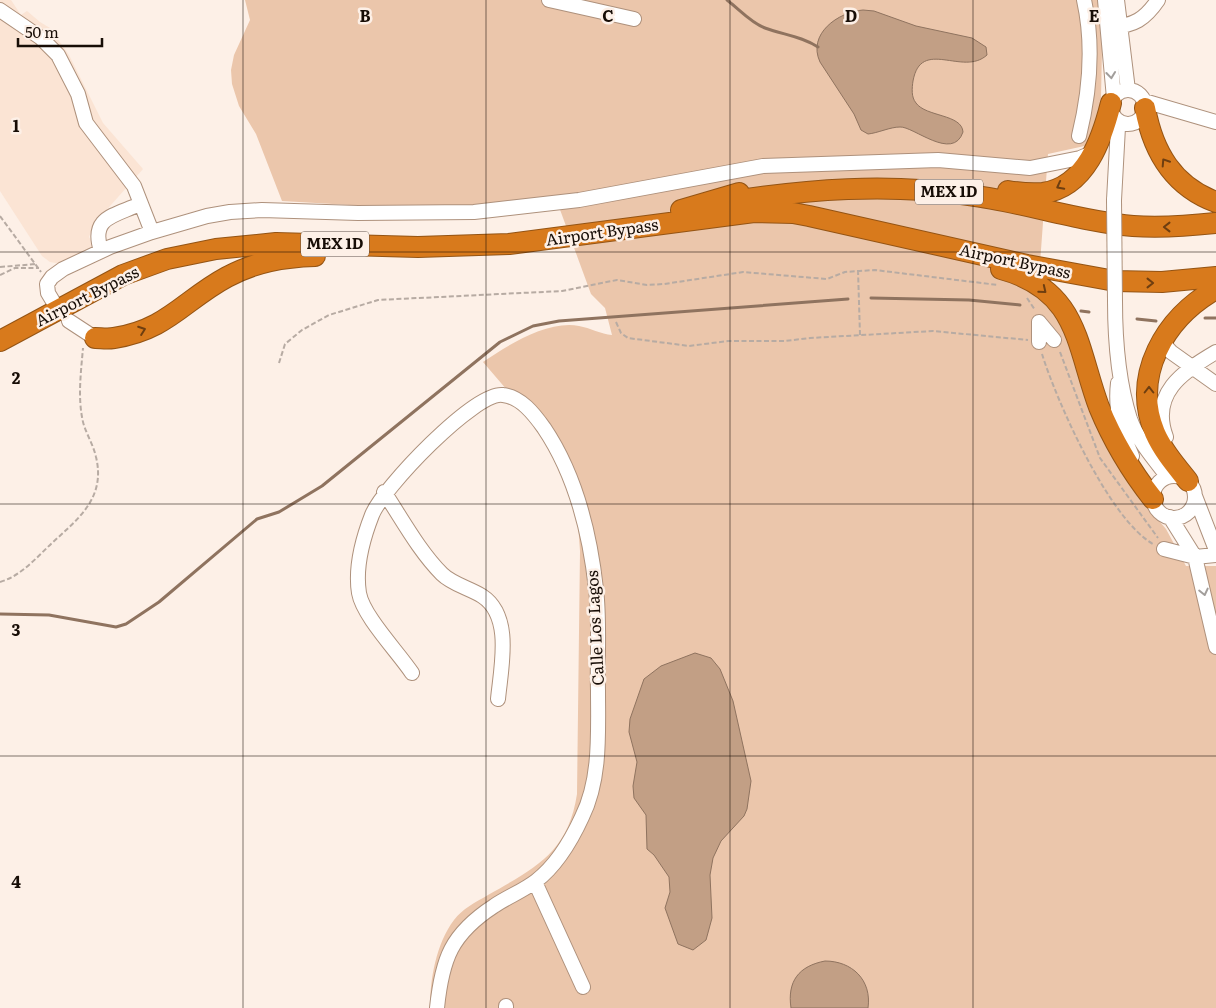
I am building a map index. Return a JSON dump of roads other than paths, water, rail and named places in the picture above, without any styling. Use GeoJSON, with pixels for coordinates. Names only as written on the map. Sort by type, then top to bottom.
{"type":"FeatureCollection","features":[{"type":"Feature","properties":{"kind":"highway"},"geometry":{"type":"LineString","coordinates":[[685,215],[769,187],[831,179],[902,179],[1028,194],[1044,193],[1061,186],[1074,177],[1096,150],[1114,107]]}},
{"type":"Feature","properties":{"kind":"highway"},"geometry":{"type":"LineString","coordinates":[[1143,110],[1152,136],[1168,169],[1191,190],[1216,202]]}},
{"type":"Feature","properties":{"kind":"highway","name":"Airport Bypass"},"geometry":{"type":"LineString","coordinates":[[0,341],[103,284],[167,259],[216,249],[255,244],[317,243],[418,247],[509,244],[685,215],[800,191],[836,188],[902,188],[970,195],[1089,220],[1133,226],[1186,227],[1216,223]]}},
{"type":"Feature","properties":{"kind":"highway","name":"Airport Bypass"},"geometry":{"type":"LineString","coordinates":[[0,334],[121,270],[165,254],[214,243],[276,237],[417,237],[509,234],[685,215],[754,212],[793,213],[1027,264],[1115,281],[1162,282],[1216,277]]}},
{"type":"Feature","properties":{"kind":"highway"},"geometry":{"type":"LineString","coordinates":[[685,215],[767,220],[805,225],[1001,269],[1032,282],[1056,302],[1072,324],[1079,339],[1095,393],[1109,430],[1124,459],[1154,494]]}},
{"type":"Feature","properties":{"kind":"highway"},"geometry":{"type":"LineString","coordinates":[[93,337],[115,338],[155,326],[171,317],[225,278],[252,266],[283,258],[318,256],[363,246]]}},
{"type":"Feature","properties":{"kind":"highway"},"geometry":{"type":"LineString","coordinates":[[1182,480],[1154,431],[1148,385],[1152,363],[1161,340],[1178,318],[1216,289]]}},
{"type":"Feature","properties":{"kind":"street"},"geometry":{"type":"LineString","coordinates":[[549,0],[634,19]]}},
{"type":"Feature","properties":{"kind":"street"},"geometry":{"type":"LineString","coordinates":[[1078,136],[1085,111],[1089,67],[1088,29],[1084,0]]}},
{"type":"Feature","properties":{"kind":"street"},"geometry":{"type":"LineString","coordinates":[[1105,0],[1114,27],[1128,90]]}},
{"type":"Feature","properties":{"kind":"street"},"geometry":{"type":"LineString","coordinates":[[1117,0],[1114,27],[1114,107],[1117,155],[1114,200],[1114,301],[1119,369],[1131,420],[1148,450],[1182,480],[1216,550]]}},
{"type":"Feature","properties":{"kind":"street"},"geometry":{"type":"LineString","coordinates":[[1114,27],[1143,19],[1158,0]]}},
{"type":"Feature","properties":{"kind":"street"},"geometry":{"type":"LineString","coordinates":[[0,10],[41,38],[58,55],[78,94],[86,123],[132,182],[152,232]]}},
{"type":"Feature","properties":{"kind":"street"},"geometry":{"type":"LineString","coordinates":[[1114,107],[1118,93],[1128,90],[1136,92],[1143,110]]}},
{"type":"Feature","properties":{"kind":"street"},"geometry":{"type":"LineString","coordinates":[[1114,107],[1129,125],[1143,110]]}},
{"type":"Feature","properties":{"kind":"street"},"geometry":{"type":"LineString","coordinates":[[1143,110],[1216,122]]}},
{"type":"Feature","properties":{"kind":"street"},"geometry":{"type":"LineString","coordinates":[[1117,155],[1126,135],[1143,110]]}},
{"type":"Feature","properties":{"kind":"street"},"geometry":{"type":"LineString","coordinates":[[54,303],[48,293],[47,286],[50,278],[58,271],[100,251],[152,232],[207,216],[244,211],[474,212],[579,200],[763,166],[938,160],[1030,168],[1080,158],[1096,150]]}},
{"type":"Feature","properties":{"kind":"street"},"geometry":{"type":"LineString","coordinates":[[100,251],[96,237],[101,224],[106,219],[140,204]]}},
{"type":"Feature","properties":{"kind":"street"},"geometry":{"type":"LineString","coordinates":[[69,321],[93,337]]}},
{"type":"Feature","properties":{"kind":"street"},"geometry":{"type":"LineString","coordinates":[[1039,342],[1039,322],[1054,340]]}},
{"type":"Feature","properties":{"kind":"street"},"geometry":{"type":"LineString","coordinates":[[1161,340],[1179,358],[1193,365],[1216,384]]}},
{"type":"Feature","properties":{"kind":"street"},"geometry":{"type":"LineString","coordinates":[[1119,369],[1116,400],[1123,433],[1137,466],[1154,494],[1158,511],[1170,517],[1182,516],[1192,508],[1164,430],[1161,418],[1163,406],[1170,388],[1193,365],[1216,352]]}},
{"type":"Feature","properties":{"kind":"street","name":"Calle Los Lagos"},"geometry":{"type":"LineString","coordinates":[[412,673],[369,616],[359,595],[358,565],[372,514],[384,492],[446,429],[486,398],[502,395],[519,402],[534,414],[553,442],[579,501],[596,590],[598,720],[596,764],[590,801],[560,856],[535,882],[493,907],[470,924],[456,942],[440,973],[437,1008]]}},
{"type":"Feature","properties":{"kind":"street"},"geometry":{"type":"LineString","coordinates":[[1154,494],[1161,481],[1182,480]]}},
{"type":"Feature","properties":{"kind":"street"},"geometry":{"type":"LineString","coordinates":[[384,492],[443,575],[470,588],[491,602],[498,613],[502,628],[502,661],[498,699]]}},
{"type":"Feature","properties":{"kind":"street"},"geometry":{"type":"LineString","coordinates":[[1170,517],[1195,557],[1215,639]]}},
{"type":"Feature","properties":{"kind":"street"},"geometry":{"type":"LineString","coordinates":[[1164,548],[1195,557],[1216,555]]}},
{"type":"Feature","properties":{"kind":"street"},"geometry":{"type":"LineString","coordinates":[[535,882],[583,987]]}},
{"type":"Feature","properties":{"kind":"waterway"},"geometry":{"type":"LineString","coordinates":[[727,0],[760,26],[799,38],[818,47]]}},
{"type":"Feature","properties":{"kind":"waterway"},"geometry":{"type":"LineString","coordinates":[[871,298],[969,300],[1020,305]]}},
{"type":"Feature","properties":{"kind":"waterway"},"geometry":{"type":"LineString","coordinates":[[0,614],[49,615],[116,627],[126,624],[159,602],[257,519],[279,512],[322,486],[500,342],[533,326],[559,321],[848,299]]}},
{"type":"Feature","properties":{"kind":"waterway"},"geometry":{"type":"LineString","coordinates":[[1081,311],[1089,312]]}},
{"type":"Feature","properties":{"kind":"waterway"},"geometry":{"type":"LineString","coordinates":[[1205,318],[1216,318]]}},
{"type":"Feature","properties":{"kind":"waterway"},"geometry":{"type":"LineString","coordinates":[[1137,319],[1156,321]]}}]}
